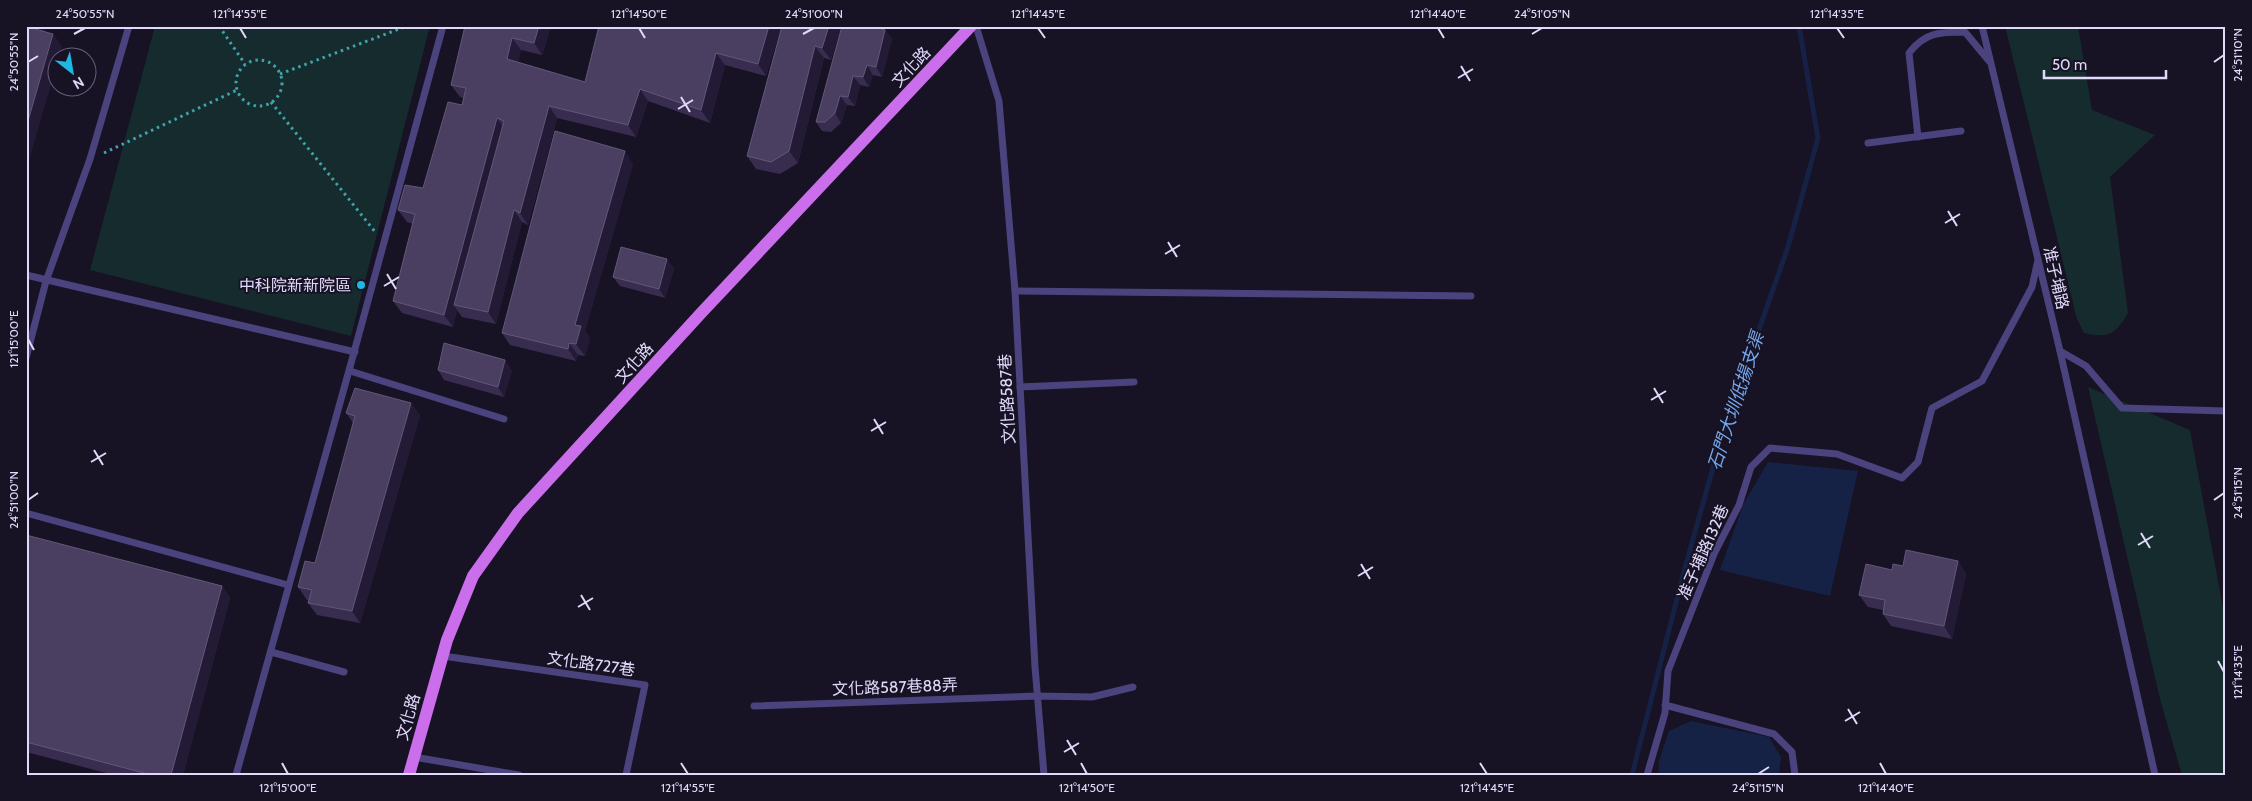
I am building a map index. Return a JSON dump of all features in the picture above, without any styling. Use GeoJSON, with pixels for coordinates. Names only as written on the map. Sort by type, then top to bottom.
{"type":"FeatureCollection","features":[{"type":"Feature","properties":{"kind":"main road","name":"文化路"},"geometry":{"type":"LineString","coordinates":[[409,775],[443,656],[472,576],[518,514],[696,318],[971,26]]}},
{"type":"Feature","properties":{"kind":"lane"},"geometry":{"type":"LineString","coordinates":[[26,358],[46,281],[90,159],[129,26]]}},
{"type":"Feature","properties":{"kind":"lane"},"geometry":{"type":"LineString","coordinates":[[236,775],[288,585],[350,371],[443,26]]}},
{"type":"Feature","properties":{"kind":"lane","name":"文化路587巷"},"geometry":{"type":"LineString","coordinates":[[976,26],[999,101],[1015,291],[1037,696],[1044,775]]}},
{"type":"Feature","properties":{"kind":"lane","name":"准子埔路"},"geometry":{"type":"LineString","coordinates":[[1982,26],[2060,351],[2155,775]]}},
{"type":"Feature","properties":{"kind":"lane"},"geometry":{"type":"LineString","coordinates":[[1918,137],[1909,54],[1917,43],[1938,32],[1965,32],[1991,64]]}},
{"type":"Feature","properties":{"kind":"lane"},"geometry":{"type":"LineString","coordinates":[[1868,143],[1961,131]]}},
{"type":"Feature","properties":{"kind":"lane","name":"准子埔路132巷"},"geometry":{"type":"LineString","coordinates":[[1647,775],[1666,705],[1668,671],[1714,554],[1739,505],[1751,467],[1770,448],[1837,454],[1902,478],[1918,462],[1932,408],[1982,380],[2032,287],[2038,260]]}},
{"type":"Feature","properties":{"kind":"lane"},"geometry":{"type":"LineString","coordinates":[[26,275],[355,352]]}},
{"type":"Feature","properties":{"kind":"lane"},"geometry":{"type":"LineString","coordinates":[[1015,291],[1471,296]]}},
{"type":"Feature","properties":{"kind":"lane"},"geometry":{"type":"LineString","coordinates":[[2060,351],[2086,366],[2122,408],[2226,411]]}},
{"type":"Feature","properties":{"kind":"lane"},"geometry":{"type":"LineString","coordinates":[[350,371],[504,419]]}},
{"type":"Feature","properties":{"kind":"lane"},"geometry":{"type":"LineString","coordinates":[[1020,387],[1134,382]]}},
{"type":"Feature","properties":{"kind":"lane"},"geometry":{"type":"LineString","coordinates":[[26,512],[288,585]]}},
{"type":"Feature","properties":{"kind":"lane"},"geometry":{"type":"LineString","coordinates":[[271,652],[344,672]]}},
{"type":"Feature","properties":{"kind":"lane","name":"文化路727巷"},"geometry":{"type":"LineString","coordinates":[[443,656],[645,685],[626,775]]}},
{"type":"Feature","properties":{"kind":"lane","name":"文化路587巷88弄"},"geometry":{"type":"LineString","coordinates":[[754,706],[1037,696],[1092,696],[1133,688]]}},
{"type":"Feature","properties":{"kind":"lane"},"geometry":{"type":"LineString","coordinates":[[1666,705],[1774,734],[1792,752],[1795,775]]}},
{"type":"Feature","properties":{"kind":"lane"},"geometry":{"type":"LineString","coordinates":[[414,757],[520,775]]}},
{"type":"Feature","properties":{"kind":"path"},"geometry":{"type":"LineString","coordinates":[[218,26],[246,64]]}},
{"type":"Feature","properties":{"kind":"path"},"geometry":{"type":"LineString","coordinates":[[280,74],[407,26]]}},
{"type":"Feature","properties":{"kind":"path"},"geometry":{"type":"LineString","coordinates":[[262,60],[276,67],[280,74],[280,90],[271,102],[265,105],[251,104],[245,101],[237,90],[237,75],[246,64],[262,60]]}},
{"type":"Feature","properties":{"kind":"path"},"geometry":{"type":"LineString","coordinates":[[90,159],[237,90]]}},
{"type":"Feature","properties":{"kind":"path"},"geometry":{"type":"LineString","coordinates":[[271,102],[384,244]]}},
{"type":"Feature","properties":{"kind":"green space"},"geometry":{"type":"Polygon","coordinates":[[[155,26],[430,26],[351,336],[90,270],[155,26]]]}},
{"type":"Feature","properties":{"kind":"green space"},"geometry":{"type":"Polygon","coordinates":[[[2005,26],[2078,26],[2092,110],[2155,135],[2110,177],[2128,313],[2115,330],[2105,335],[2084,333],[2077,319],[2005,26]]]}},
{"type":"Feature","properties":{"kind":"green space"},"geometry":{"type":"Polygon","coordinates":[[[2088,387],[2190,430],[2226,624],[2226,775],[2182,775],[2160,699],[2088,387]]]}},
{"type":"Feature","properties":{"kind":"water"},"geometry":{"type":"Polygon","coordinates":[[[1768,462],[1858,471],[1830,596],[1720,570],[1743,505],[1768,462]]]}},
{"type":"Feature","properties":{"kind":"water"},"geometry":{"type":"Polygon","coordinates":[[[1691,721],[1769,737],[1781,757],[1779,775],[1658,775],[1659,761],[1669,731],[1691,721]]]}},
{"type":"Feature","properties":{"kind":"building"},"geometry":{"type":"Polygon","coordinates":[[[26,26],[36,26],[35,29],[53,34],[26,128],[26,26]]]}},
{"type":"Feature","properties":{"kind":"building"},"geometry":{"type":"Polygon","coordinates":[[[465,26],[539,26],[534,43],[512,38],[507,59],[585,82],[599,26],[769,26],[758,64],[716,53],[701,110],[640,89],[628,125],[549,106],[520,213],[514,210],[488,312],[454,305],[504,121],[497,118],[444,315],[393,301],[415,214],[398,210],[405,185],[423,188],[448,102],[462,105],[466,88],[451,85],[465,26]]]}},
{"type":"Feature","properties":{"kind":"building"},"geometry":{"type":"Polygon","coordinates":[[[782,26],[829,26],[822,48],[815,46],[789,151],[771,162],[747,156],[782,26]]]}},
{"type":"Feature","properties":{"kind":"building"},"geometry":{"type":"Polygon","coordinates":[[[842,26],[873,26],[885,30],[876,67],[867,65],[863,77],[853,76],[848,97],[840,96],[835,113],[825,122],[816,122],[842,26]]]}},
{"type":"Feature","properties":{"kind":"building"},"geometry":{"type":"Polygon","coordinates":[[[555,131],[625,151],[575,325],[581,326],[576,344],[569,343],[568,349],[502,333],[555,131]]]}},
{"type":"Feature","properties":{"kind":"building"},"geometry":{"type":"Polygon","coordinates":[[[621,247],[667,259],[659,289],[613,277],[621,247]]]}},
{"type":"Feature","properties":{"kind":"building"},"geometry":{"type":"Polygon","coordinates":[[[444,343],[505,360],[498,387],[438,370],[444,343]]]}},
{"type":"Feature","properties":{"kind":"building"},"geometry":{"type":"Polygon","coordinates":[[[355,388],[411,403],[352,611],[308,603],[312,590],[298,587],[305,561],[315,563],[355,416],[346,413],[355,388]]]}},
{"type":"Feature","properties":{"kind":"building"},"geometry":{"type":"Polygon","coordinates":[[[26,535],[222,586],[171,775],[152,775],[26,742],[26,535]]]}},
{"type":"Feature","properties":{"kind":"building"},"geometry":{"type":"Polygon","coordinates":[[[1906,550],[1958,561],[1944,626],[1883,614],[1885,600],[1859,595],[1866,564],[1892,570],[1893,564],[1903,566],[1906,550]]]}},
{"type":"Feature","properties":{"kind":"waterway","name":"石門大圳低揚支渠"},"geometry":{"type":"LineString","coordinates":[[1632,775],[1683,575],[1723,432],[1788,247],[1818,138],[1799,26]]}},
{"type":"Feature","properties":{"kind":"place","name":"中科院新新院區"},"geometry":{"type":"Point","coordinates":[361,285]}}]}
